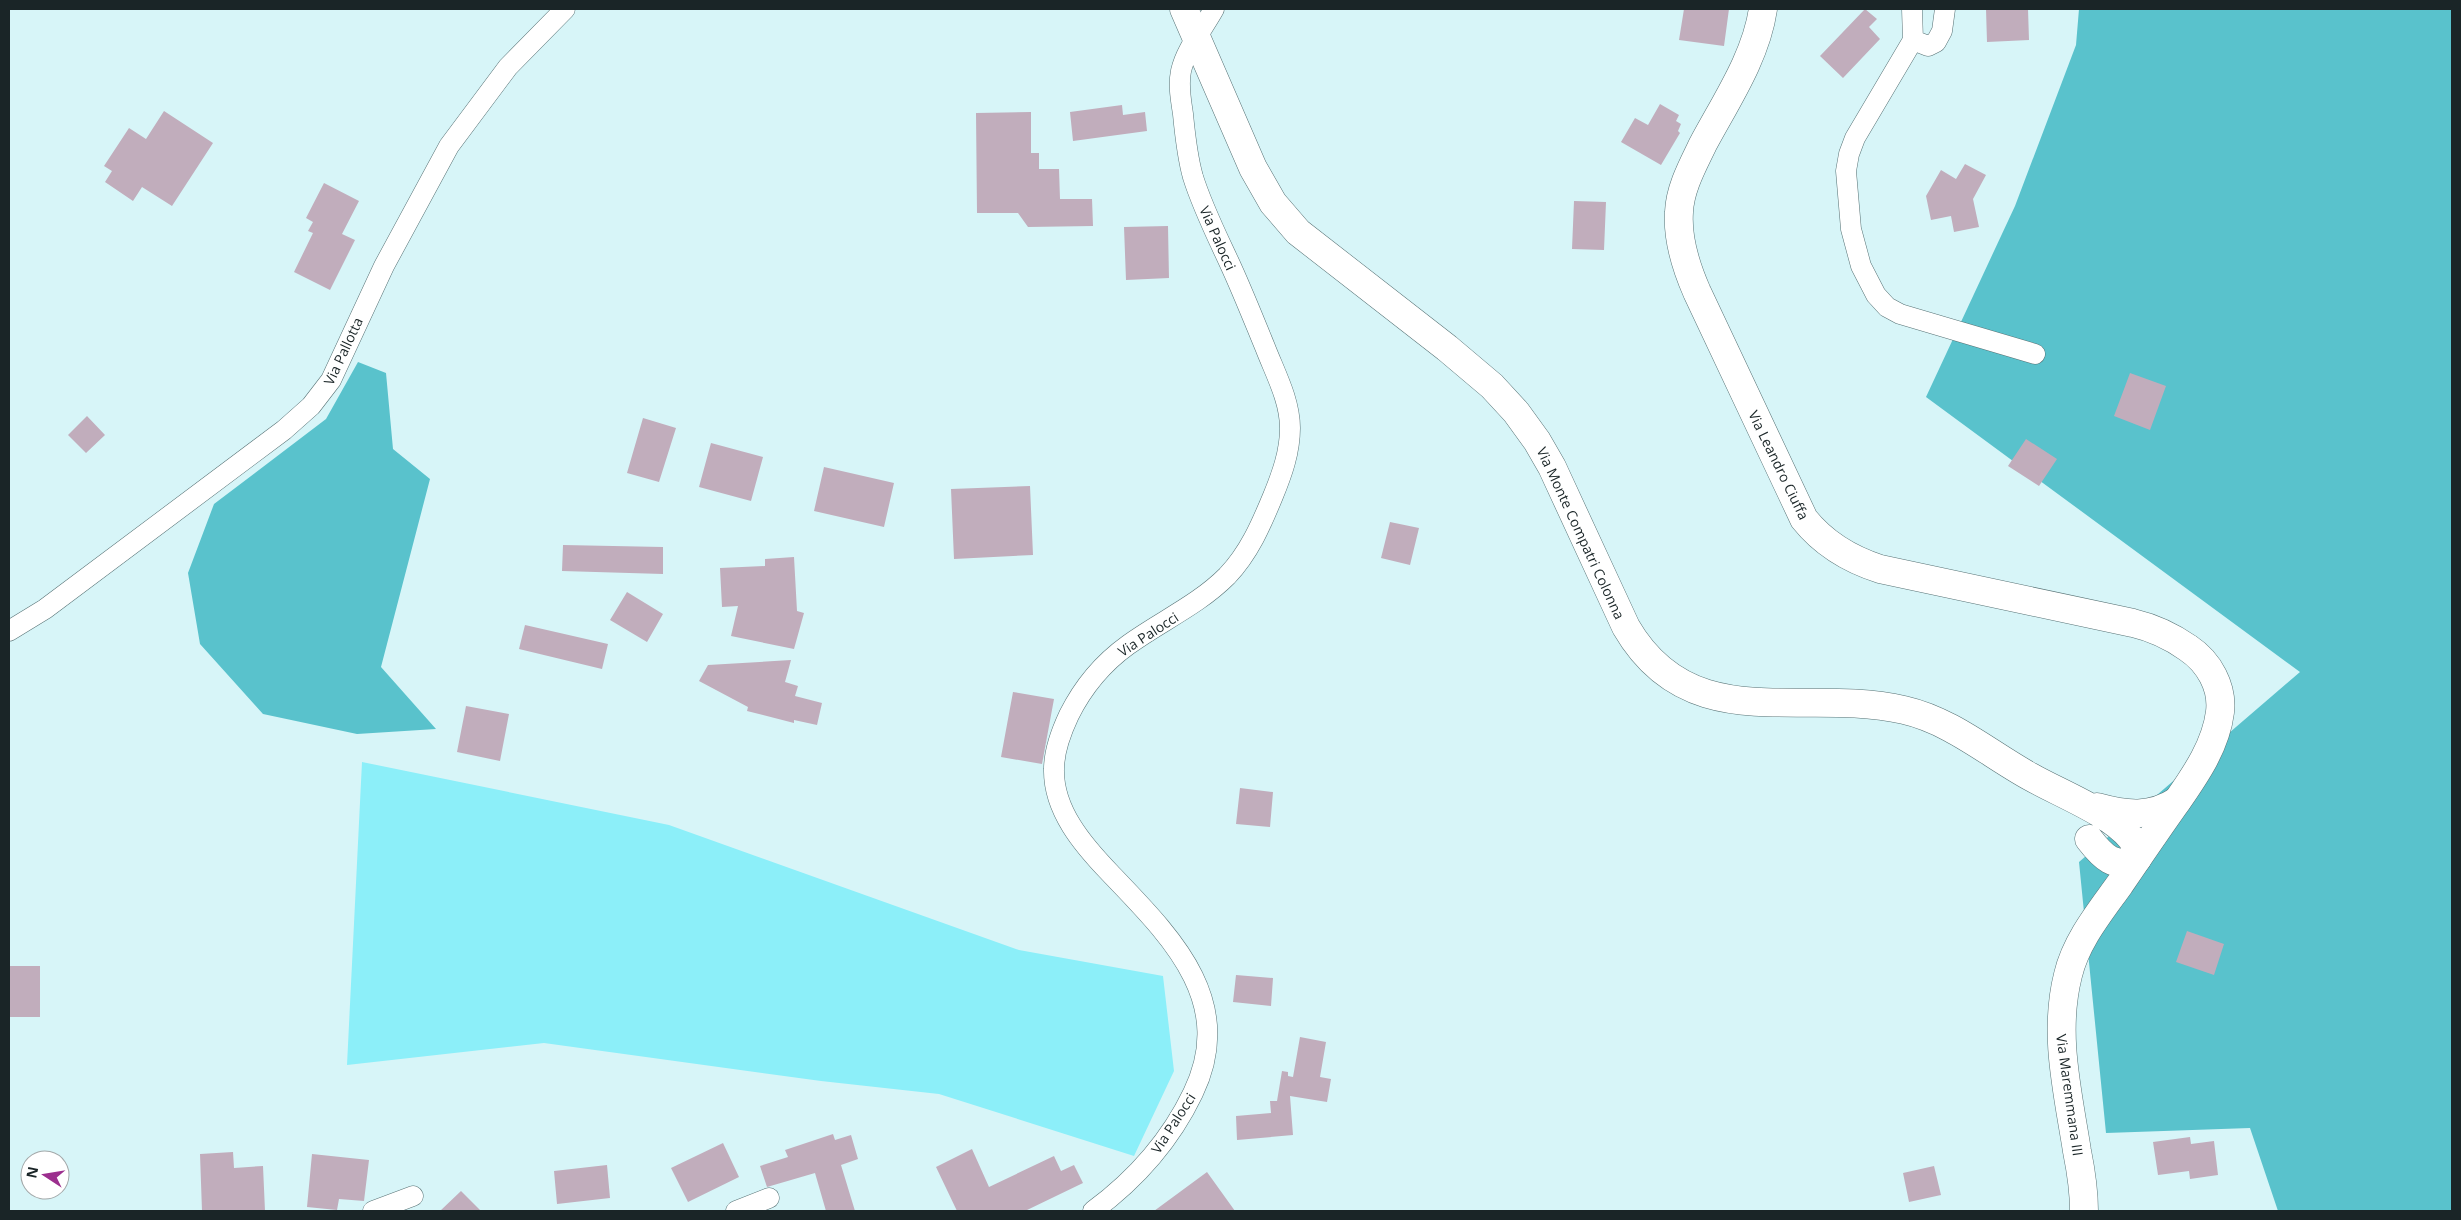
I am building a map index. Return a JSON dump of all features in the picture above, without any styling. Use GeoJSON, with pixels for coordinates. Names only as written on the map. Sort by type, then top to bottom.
{"type":"FeatureCollection","features":[{"type":"Feature","properties":{"kind":"street","name":"Via Pallotta"},"geometry":{"type":"LineString","coordinates":[[9,631],[45,609],[284,430],[320,396],[332,380],[367,301],[412,210],[449,146],[508,67],[566,9]]}},
{"type":"Feature","properties":{"kind":"street","name":"Via Monte Compatri Colonna"},"geometry":{"type":"LineString","coordinates":[[1184,9],[1253,168],[1285,220],[1305,238],[1479,374],[1505,399],[1527,426],[1552,467],[1626,627],[1637,646],[1656,668],[1686,686],[1726,699],[1792,704],[1859,704],[1912,712],[1955,730],[2030,777],[2074,799],[2127,834],[2135,844],[2137,859],[2123,864],[2110,860],[2090,839],[2066,808],[2030,777]]}},
{"type":"Feature","properties":{"kind":"street","name":"Via Palocci"},"geometry":{"type":"LineString","coordinates":[[1093,1211],[1117,1193],[1145,1166],[1182,1114],[1196,1089],[1205,1062],[1208,1028],[1204,1002],[1197,982],[1180,953],[1156,922],[1086,848],[1068,819],[1057,792],[1054,775],[1058,744],[1078,700],[1108,661],[1132,642],[1188,608],[1236,566],[1251,544],[1265,514],[1282,472],[1289,439],[1290,424],[1286,400],[1202,202],[1190,164],[1180,77],[1183,64],[1214,9]]}},
{"type":"Feature","properties":{"kind":"street","name":"Via Leandro Ciuffa"},"geometry":{"type":"LineString","coordinates":[[1763,9],[1757,38],[1748,60],[1698,154],[1685,184],[1679,211],[1679,234],[1694,284],[1795,503],[1804,519],[1820,537],[1844,554],[1868,565],[1901,575],[2143,625],[2168,635],[2192,651],[2206,665],[2213,676],[2219,691],[2220,710],[2212,743],[2201,765],[2177,801]]}},
{"type":"Feature","properties":{"kind":"street"},"geometry":{"type":"LineString","coordinates":[[1912,9],[1913,40],[1886,82],[1855,138],[1849,154],[1846,179],[1848,210],[1861,266],[1876,295],[1887,307],[1900,314],[2035,354]]}},
{"type":"Feature","properties":{"kind":"street"},"geometry":{"type":"LineString","coordinates":[[1913,40],[1928,46],[1936,42],[1942,31],[1946,9]]}},
{"type":"Feature","properties":{"kind":"street","name":"Via Monte Compatri Colonna"},"geometry":{"type":"LineString","coordinates":[[2074,799],[2106,810],[2139,815],[2162,810],[2177,801]]}},
{"type":"Feature","properties":{"kind":"street","name":"Via Maremmana III"},"geometry":{"type":"LineString","coordinates":[[2084,1211],[2082,1179],[2063,1063],[2061,1019],[2070,966],[2098,914],[2177,801]]}},
{"type":"Feature","properties":{"kind":"street","name":"Via Monte Compatri Colonna"},"geometry":{"type":"LineString","coordinates":[[2090,839],[2102,860],[2105,875],[2106,889],[2098,914]]}},
{"type":"Feature","properties":{"kind":"street"},"geometry":{"type":"LineString","coordinates":[[373,1211],[413,1196]]}},
{"type":"Feature","properties":{"kind":"street"},"geometry":{"type":"LineString","coordinates":[[736,1211],[769,1198]]}},
{"type":"Feature","properties":{"kind":"shaded area"},"geometry":{"type":"Polygon","coordinates":[[[2079,9],[2452,9],[2452,1211],[2278,1211],[2250,1128],[2106,1133],[2079,862],[2300,672],[1926,397],[2015,206],[2076,45],[2079,9]]]}},
{"type":"Feature","properties":{"kind":"shaded area"},"geometry":{"type":"Polygon","coordinates":[[[358,362],[386,373],[393,449],[430,479],[381,667],[436,729],[357,734],[263,714],[200,644],[188,573],[214,504],[326,419],[358,362]]]}},
{"type":"Feature","properties":{"kind":"shaded area"},"geometry":{"type":"Polygon","coordinates":[[[362,762],[669,825],[1019,950],[1163,976],[1174,1071],[1134,1156],[939,1094],[821,1081],[544,1043],[347,1065],[362,762]]]}},
{"type":"Feature","properties":{"kind":"building"},"geometry":{"type":"Polygon","coordinates":[[[1684,9],[1729,9],[1724,46],[1679,40],[1684,9]]]}},
{"type":"Feature","properties":{"kind":"building"},"geometry":{"type":"Polygon","coordinates":[[[1865,9],[1877,19],[1869,27],[1880,39],[1843,78],[1820,56],[1865,9]]]}},
{"type":"Feature","properties":{"kind":"building"},"geometry":{"type":"Polygon","coordinates":[[[1986,9],[2028,9],[2029,40],[1987,42],[1986,9]]]}},
{"type":"Feature","properties":{"kind":"building"},"geometry":{"type":"Polygon","coordinates":[[[1660,104],[1679,115],[1676,121],[1681,124],[1678,131],[1680,133],[1661,165],[1621,142],[1635,118],[1648,125],[1660,104]]]}},
{"type":"Feature","properties":{"kind":"building"},"geometry":{"type":"Polygon","coordinates":[[[1122,105],[1123,115],[1145,112],[1147,131],[1073,141],[1070,112],[1122,105]]]}},
{"type":"Feature","properties":{"kind":"building"},"geometry":{"type":"Polygon","coordinates":[[[164,111],[213,143],[172,206],[142,187],[133,201],[105,182],[112,171],[104,166],[129,128],[146,139],[164,111]]]}},
{"type":"Feature","properties":{"kind":"building"},"geometry":{"type":"Polygon","coordinates":[[[1031,112],[1031,153],[1039,153],[1039,169],[1059,169],[1060,199],[1092,199],[1093,226],[1028,227],[1018,213],[977,213],[976,113],[1031,112]]]}},
{"type":"Feature","properties":{"kind":"building"},"geometry":{"type":"Polygon","coordinates":[[[1965,164],[1986,175],[1973,199],[1979,227],[1954,232],[1951,216],[1931,220],[1926,196],[1941,170],[1956,179],[1965,164]]]}},
{"type":"Feature","properties":{"kind":"building"},"geometry":{"type":"Polygon","coordinates":[[[324,183],[359,201],[342,234],[355,240],[330,290],[294,272],[313,233],[308,231],[313,222],[306,218],[324,183]]]}},
{"type":"Feature","properties":{"kind":"building"},"geometry":{"type":"Polygon","coordinates":[[[1574,201],[1606,202],[1604,250],[1572,249],[1574,201]]]}},
{"type":"Feature","properties":{"kind":"building"},"geometry":{"type":"Polygon","coordinates":[[[1168,226],[1169,278],[1126,280],[1124,227],[1168,226]]]}},
{"type":"Feature","properties":{"kind":"building"},"geometry":{"type":"Polygon","coordinates":[[[2130,373],[2166,386],[2150,430],[2114,416],[2130,373]]]}},
{"type":"Feature","properties":{"kind":"building"},"geometry":{"type":"Polygon","coordinates":[[[87,416],[105,435],[86,453],[68,435],[87,416]]]}},
{"type":"Feature","properties":{"kind":"building"},"geometry":{"type":"Polygon","coordinates":[[[643,418],[676,428],[659,482],[627,473],[643,418]]]}},
{"type":"Feature","properties":{"kind":"building"},"geometry":{"type":"Polygon","coordinates":[[[2026,439],[2057,459],[2039,486],[2008,466],[2026,439]]]}},
{"type":"Feature","properties":{"kind":"building"},"geometry":{"type":"Polygon","coordinates":[[[711,443],[763,457],[751,501],[699,487],[711,443]]]}},
{"type":"Feature","properties":{"kind":"building"},"geometry":{"type":"Polygon","coordinates":[[[824,467],[894,483],[884,527],[814,511],[824,467]]]}},
{"type":"Feature","properties":{"kind":"building"},"geometry":{"type":"Polygon","coordinates":[[[1030,486],[1033,555],[954,559],[951,489],[1030,486]]]}},
{"type":"Feature","properties":{"kind":"building"},"geometry":{"type":"Polygon","coordinates":[[[1390,522],[1419,528],[1410,565],[1381,558],[1390,522]]]}},
{"type":"Feature","properties":{"kind":"building"},"geometry":{"type":"Polygon","coordinates":[[[563,545],[663,547],[663,574],[562,571],[563,545]]]}},
{"type":"Feature","properties":{"kind":"building"},"geometry":{"type":"Polygon","coordinates":[[[794,557],[797,611],[804,613],[794,649],[731,636],[738,606],[722,607],[720,568],[765,566],[765,559],[794,557]]]}},
{"type":"Feature","properties":{"kind":"building"},"geometry":{"type":"Polygon","coordinates":[[[627,592],[663,614],[647,642],[610,620],[627,592]]]}},
{"type":"Feature","properties":{"kind":"building"},"geometry":{"type":"Polygon","coordinates":[[[525,625],[608,644],[602,669],[519,649],[525,625]]]}},
{"type":"Feature","properties":{"kind":"building"},"geometry":{"type":"Polygon","coordinates":[[[791,660],[785,682],[798,686],[795,696],[822,703],[817,725],[794,720],[794,723],[747,711],[748,707],[699,681],[708,665],[791,660]]]}},
{"type":"Feature","properties":{"kind":"building"},"geometry":{"type":"Polygon","coordinates":[[[1013,692],[1054,699],[1042,764],[1001,757],[1013,692]]]}},
{"type":"Feature","properties":{"kind":"building"},"geometry":{"type":"Polygon","coordinates":[[[466,706],[509,714],[500,761],[457,752],[466,706]]]}},
{"type":"Feature","properties":{"kind":"building"},"geometry":{"type":"Polygon","coordinates":[[[1240,788],[1273,792],[1270,827],[1236,824],[1240,788]]]}},
{"type":"Feature","properties":{"kind":"building"},"geometry":{"type":"Polygon","coordinates":[[[2187,931],[2224,944],[2214,975],[2176,962],[2187,931]]]}},
{"type":"Feature","properties":{"kind":"building"},"geometry":{"type":"Polygon","coordinates":[[[9,966],[40,966],[40,1017],[9,1017],[9,966]]]}},
{"type":"Feature","properties":{"kind":"building"},"geometry":{"type":"Polygon","coordinates":[[[1236,975],[1273,978],[1271,1006],[1233,1002],[1236,975]]]}},
{"type":"Feature","properties":{"kind":"building"},"geometry":{"type":"Polygon","coordinates":[[[1300,1037],[1326,1042],[1320,1077],[1331,1079],[1327,1102],[1290,1096],[1293,1135],[1237,1140],[1236,1116],[1271,1113],[1270,1101],[1277,1101],[1282,1071],[1288,1072],[1288,1076],[1293,1077],[1300,1037]]]}},
{"type":"Feature","properties":{"kind":"building"},"geometry":{"type":"Polygon","coordinates":[[[833,1134],[835,1140],[851,1135],[858,1159],[841,1165],[855,1211],[826,1211],[815,1173],[767,1187],[760,1166],[788,1157],[785,1150],[833,1134]]]}},
{"type":"Feature","properties":{"kind":"building"},"geometry":{"type":"Polygon","coordinates":[[[2190,1137],[2191,1144],[2214,1141],[2218,1175],[2190,1179],[2189,1171],[2158,1175],[2153,1142],[2190,1137]]]}},
{"type":"Feature","properties":{"kind":"building"},"geometry":{"type":"Polygon","coordinates":[[[723,1143],[739,1177],[688,1202],[671,1168],[723,1143]]]}},
{"type":"Feature","properties":{"kind":"building"},"geometry":{"type":"Polygon","coordinates":[[[972,1149],[989,1187],[1054,1156],[1061,1171],[1074,1165],[1083,1183],[1025,1211],[957,1211],[936,1167],[972,1149]]]}},
{"type":"Feature","properties":{"kind":"building"},"geometry":{"type":"Polygon","coordinates":[[[233,1152],[234,1168],[263,1166],[265,1211],[202,1211],[200,1154],[233,1152]]]}},
{"type":"Feature","properties":{"kind":"building"},"geometry":{"type":"Polygon","coordinates":[[[312,1154],[369,1160],[364,1201],[339,1199],[337,1210],[307,1207],[312,1154]]]}},
{"type":"Feature","properties":{"kind":"building"},"geometry":{"type":"Polygon","coordinates":[[[607,1165],[610,1198],[557,1204],[554,1171],[607,1165]]]}},
{"type":"Feature","properties":{"kind":"building"},"geometry":{"type":"Polygon","coordinates":[[[1934,1166],[1941,1195],[1909,1202],[1903,1173],[1934,1166]]]}},
{"type":"Feature","properties":{"kind":"building"},"geometry":{"type":"Polygon","coordinates":[[[1207,1172],[1235,1211],[1154,1211],[1207,1172]]]}},
{"type":"Feature","properties":{"kind":"building"},"geometry":{"type":"Polygon","coordinates":[[[461,1191],[481,1211],[440,1211],[461,1191]]]}}]}
